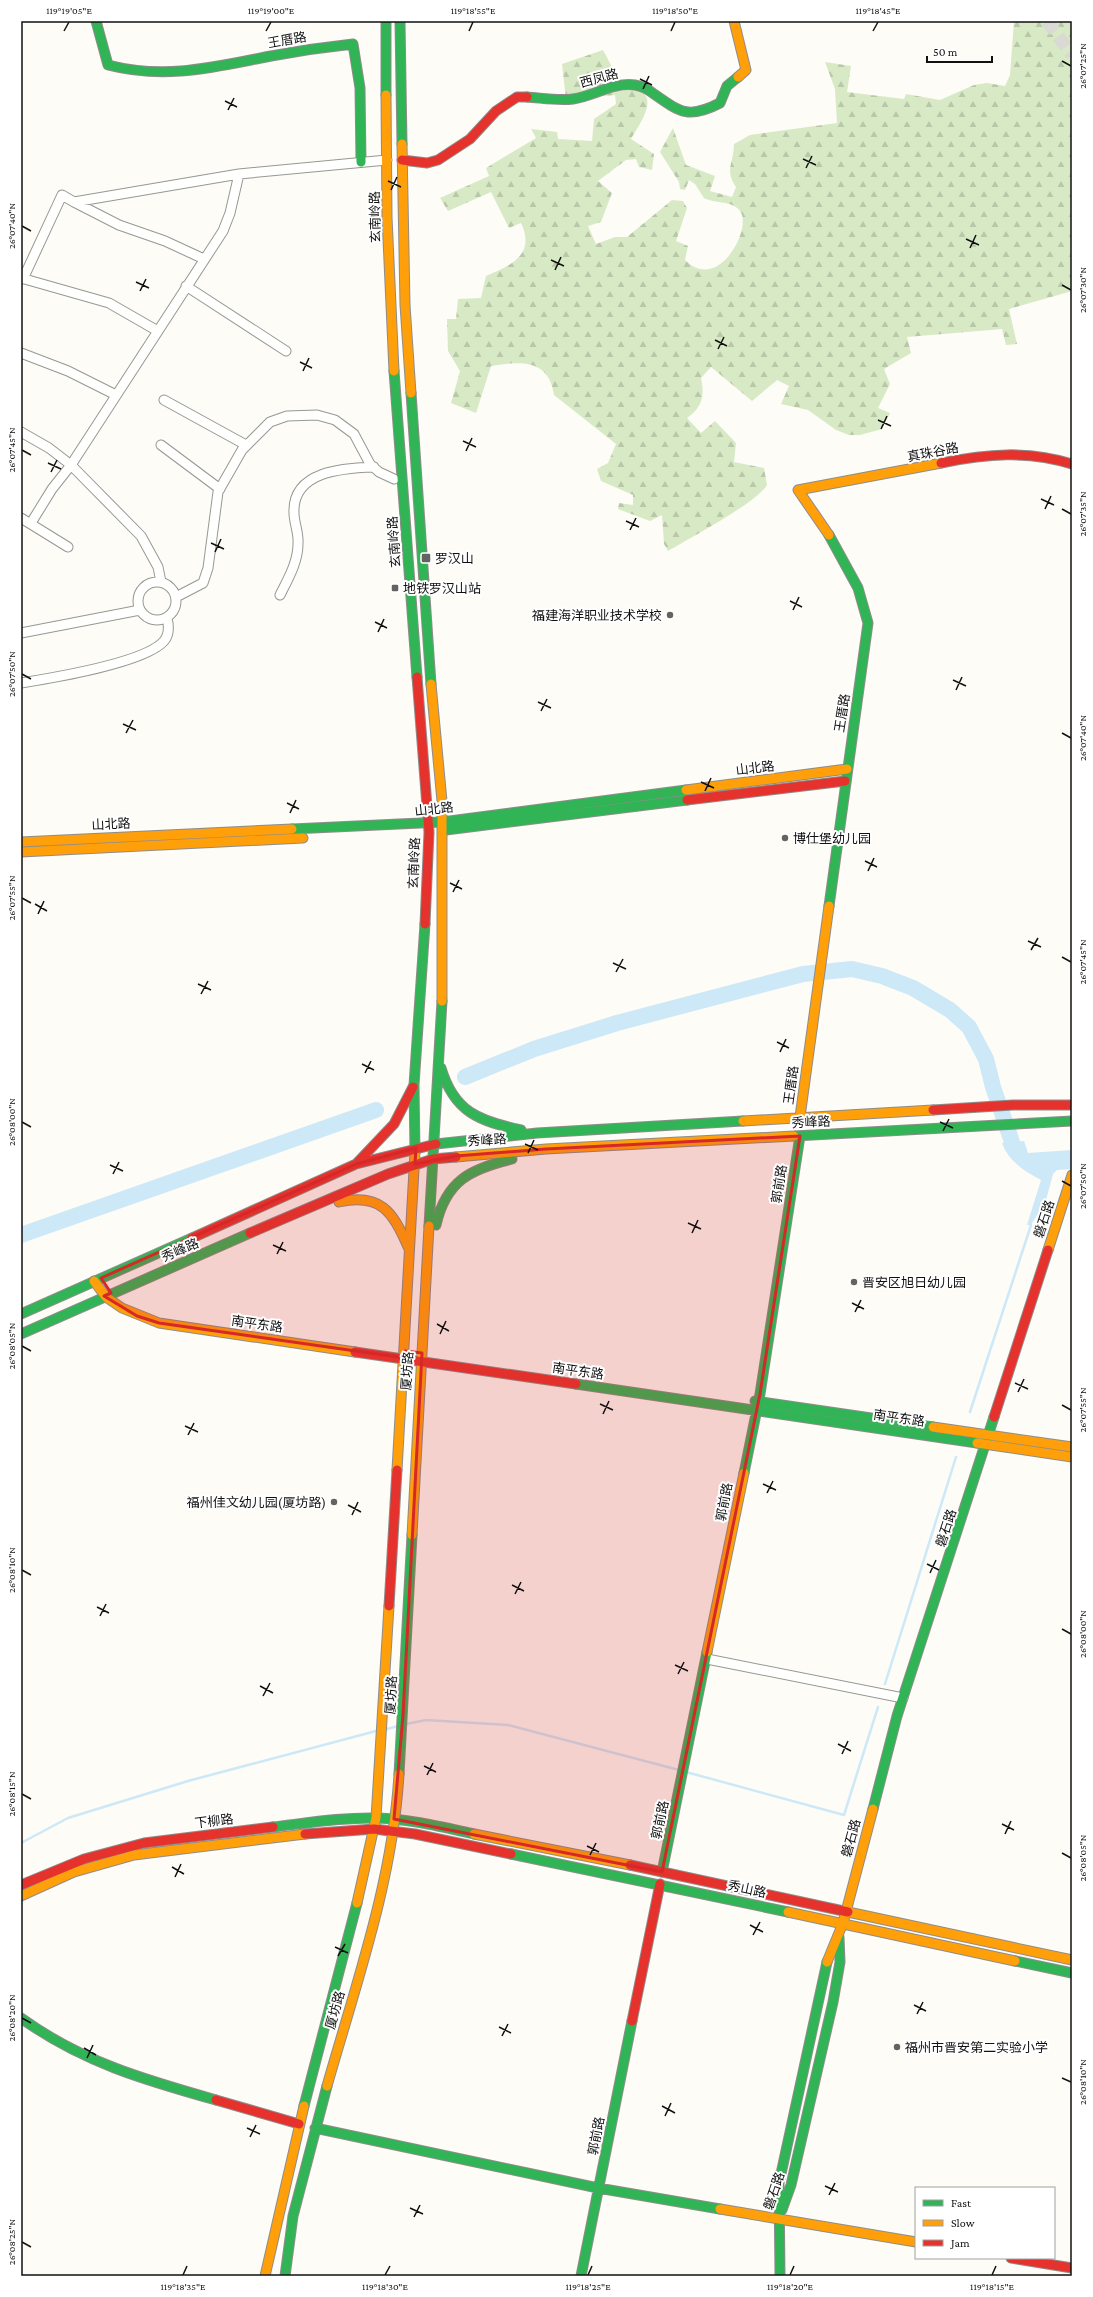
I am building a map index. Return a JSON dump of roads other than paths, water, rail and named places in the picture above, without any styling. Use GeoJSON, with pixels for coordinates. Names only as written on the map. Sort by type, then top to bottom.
{"type":"FeatureCollection","features":[{"type":"Feature","properties":{"kind":"main road","name":"王厝路"},"geometry":{"type":"LineString","coordinates":[[96,21],[108,65],[135,72],[183,71],[293,52],[353,44],[359,68],[362,97],[361,162]]}},
{"type":"Feature","properties":{"kind":"main road","name":"玄南岭路"},"geometry":{"type":"LineString","coordinates":[[386,21],[387,217],[394,373],[428,827],[429,861],[414,1085],[415,1107]]}},
{"type":"Feature","properties":{"kind":"main road","name":"玄南岭路"},"geometry":{"type":"LineString","coordinates":[[400,21],[403,273],[408,372],[425,622],[443,826],[442,998],[435,1103]]}},
{"type":"Feature","properties":{"kind":"main road","name":"西凤路"},"geometry":{"type":"LineString","coordinates":[[402,160],[427,163],[438,160],[470,139],[503,105],[521,96],[573,98],[623,84],[631,84],[642,87],[684,114],[693,115],[708,110],[720,103],[728,86],[746,70],[734,21]]}},
{"type":"Feature","properties":{"kind":"main road","name":"真珠谷路"},"geometry":{"type":"LineString","coordinates":[[798,490],[966,459],[1010,453],[1046,455],[1072,464]]}},
{"type":"Feature","properties":{"kind":"main road","name":"王厝路"},"geometry":{"type":"LineString","coordinates":[[798,490],[854,577],[866,610],[867,638],[845,781],[800,1117]]}},
{"type":"Feature","properties":{"kind":"main road","name":"山北路"},"geometry":{"type":"LineString","coordinates":[[443,826],[847,769]]}},
{"type":"Feature","properties":{"kind":"main road","name":"山北路"},"geometry":{"type":"LineString","coordinates":[[21,852],[443,826],[845,781]]}},
{"type":"Feature","properties":{"kind":"main road","name":"山北路"},"geometry":{"type":"LineString","coordinates":[[21,842],[428,827]]}},
{"type":"Feature","properties":{"kind":"main road"},"geometry":{"type":"LineString","coordinates":[[438,1054],[444,1082],[452,1097],[464,1109],[485,1122],[537,1133]]}},
{"type":"Feature","properties":{"kind":"main road"},"geometry":{"type":"LineString","coordinates":[[356,1164],[389,1130],[403,1110],[414,1085]]}},
{"type":"Feature","properties":{"kind":"main road","name":"厦坊路"},"geometry":{"type":"LineString","coordinates":[[285,2276],[293,2216],[315,2128],[374,1923],[393,1830],[398,1797],[435,1103]]}},
{"type":"Feature","properties":{"kind":"main road","name":"秀峰路"},"geometry":{"type":"LineString","coordinates":[[21,1314],[356,1164],[434,1144],[537,1133],[1013,1105],[1072,1105]]}},
{"type":"Feature","properties":{"kind":"main road","name":"厦坊路"},"geometry":{"type":"LineString","coordinates":[[265,2276],[299,2124],[359,1894],[376,1818],[405,1354],[409,1252],[416,1148],[415,1107]]}},
{"type":"Feature","properties":{"kind":"main road","name":"秀峰路"},"geometry":{"type":"LineString","coordinates":[[21,1334],[108,1294],[415,1164],[433,1159],[546,1148],[1072,1122]]}},
{"type":"Feature","properties":{"kind":"main road","name":"郭前路"},"geometry":{"type":"LineString","coordinates":[[662,1872],[757,1406],[800,1136]]}},
{"type":"Feature","properties":{"kind":"main road"},"geometry":{"type":"LineString","coordinates":[[428,1250],[441,1205],[456,1182],[484,1165],[546,1148]]}},
{"type":"Feature","properties":{"kind":"main road","name":"磐石路"},"geometry":{"type":"LineString","coordinates":[[778,2220],[779,2183],[827,1961],[839,1937],[903,1698],[990,1434],[1072,1175]]}},
{"type":"Feature","properties":{"kind":"main road"},"geometry":{"type":"LineString","coordinates":[[311,1208],[351,1198],[360,1198],[376,1202],[396,1220],[409,1252]]}},
{"type":"Feature","properties":{"kind":"main road","name":"南平东路"},"geometry":{"type":"LineString","coordinates":[[98,1280],[108,1294],[137,1316],[159,1323],[405,1354],[757,1406],[1072,1457]]}},
{"type":"Feature","properties":{"kind":"main road","name":"南平东路"},"geometry":{"type":"LineString","coordinates":[[757,1406],[990,1434],[1072,1447]]}},
{"type":"Feature","properties":{"kind":"main road","name":"下柳路"},"geometry":{"type":"LineString","coordinates":[[21,1885],[84,1859],[144,1843],[324,1821],[376,1818],[417,1822]]}},
{"type":"Feature","properties":{"kind":"main road","name":"秀山路"},"geometry":{"type":"LineString","coordinates":[[417,1822],[662,1872],[1072,1960]]}},
{"type":"Feature","properties":{"kind":"main road","name":"下柳路"},"geometry":{"type":"LineString","coordinates":[[21,1896],[74,1872],[134,1855],[327,1831],[374,1829],[393,1830],[415,1834]]}},
{"type":"Feature","properties":{"kind":"main road","name":"秀山路"},"geometry":{"type":"LineString","coordinates":[[415,1834],[660,1884],[1072,1973]]}},
{"type":"Feature","properties":{"kind":"main road","name":"郭前路"},"geometry":{"type":"LineString","coordinates":[[581,2276],[660,1884]]}},
{"type":"Feature","properties":{"kind":"main road","name":"磐石路"},"geometry":{"type":"LineString","coordinates":[[778,2220],[791,2185],[833,2002],[840,1962],[839,1937]]}},
{"type":"Feature","properties":{"kind":"main road"},"geometry":{"type":"LineString","coordinates":[[21,2018],[59,2045],[92,2062],[137,2077],[299,2124]]}},
{"type":"Feature","properties":{"kind":"main road"},"geometry":{"type":"LineString","coordinates":[[315,2128],[598,2188],[778,2220],[915,2242]]}},
{"type":"Feature","properties":{"kind":"main road"},"geometry":{"type":"LineString","coordinates":[[778,2220],[780,2276]]}},
{"type":"Feature","properties":{"kind":"main road"},"geometry":{"type":"LineString","coordinates":[[1017,2259],[1072,2268]]}},
{"type":"Feature","properties":{"kind":"street"},"geometry":{"type":"LineString","coordinates":[[74,202],[239,174],[387,160]]}},
{"type":"Feature","properties":{"kind":"street"},"geometry":{"type":"LineString","coordinates":[[31,522],[52,489],[71,465],[156,330],[227,222],[239,174]]}},
{"type":"Feature","properties":{"kind":"street"},"geometry":{"type":"LineString","coordinates":[[156,330],[109,303],[22,279],[62,195],[119,225],[166,241],[204,259]]}},
{"type":"Feature","properties":{"kind":"street"},"geometry":{"type":"LineString","coordinates":[[186,286],[286,351]]}},
{"type":"Feature","properties":{"kind":"street"},"geometry":{"type":"LineString","coordinates":[[21,353],[68,371],[116,395]]}},
{"type":"Feature","properties":{"kind":"street"},"geometry":{"type":"LineString","coordinates":[[164,400],[246,445]]}},
{"type":"Feature","properties":{"kind":"street"},"geometry":{"type":"LineString","coordinates":[[176,597],[202,583],[208,568],[220,489],[246,445],[270,422],[287,416],[318,415],[335,420],[354,434],[370,464],[374,468],[394,479]]}},
{"type":"Feature","properties":{"kind":"street"},"geometry":{"type":"LineString","coordinates":[[21,432],[49,448],[71,465],[141,536],[158,567],[161,582]]}},
{"type":"Feature","properties":{"kind":"street"},"geometry":{"type":"LineString","coordinates":[[161,445],[220,489]]}},
{"type":"Feature","properties":{"kind":"street"},"geometry":{"type":"LineString","coordinates":[[280,595],[297,557],[298,544],[294,513],[295,498],[307,483],[321,474],[345,468],[374,468]]}},
{"type":"Feature","properties":{"kind":"street"},"geometry":{"type":"LineString","coordinates":[[21,518],[31,522],[68,547]]}},
{"type":"Feature","properties":{"kind":"street"},"geometry":{"type":"LineString","coordinates":[[161,582],[170,587],[176,597],[174,610],[167,618],[155,621],[148,619],[140,610],[137,600],[141,589],[148,583],[161,582]]}},
{"type":"Feature","properties":{"kind":"street"},"geometry":{"type":"LineString","coordinates":[[21,633],[140,610]]}},
{"type":"Feature","properties":{"kind":"street"},"geometry":{"type":"LineString","coordinates":[[21,683],[132,660],[160,645],[165,640],[168,632],[167,618]]}},
{"type":"Feature","properties":{"kind":"street"},"geometry":{"type":"LineString","coordinates":[[706,1659],[903,1698]]}},
{"type":"Feature","properties":{"kind":"water"},"geometry":{"type":"Polygon","coordinates":[[[1024,1141],[1028,1153],[1072,1150],[1072,1169],[1057,1170],[1053,1174],[1046,1200],[1031,1225],[1027,1225],[1041,1180],[1024,1170],[1013,1161],[1002,1143],[1024,1141]]]}},
{"type":"Feature","properties":{"kind":"waterway"},"geometry":{"type":"LineString","coordinates":[[465,1077],[534,1049],[617,1023],[803,974],[852,969],[882,976],[913,988],[950,1010],[969,1027],[986,1059],[993,1087],[1012,1142]]}},
{"type":"Feature","properties":{"kind":"waterway"},"geometry":{"type":"LineString","coordinates":[[21,1235],[376,1110]]}},
{"type":"Feature","properties":{"kind":"waterway"},"geometry":{"type":"LineString","coordinates":[[970,1412],[1031,1225]]}},
{"type":"Feature","properties":{"kind":"waterway"},"geometry":{"type":"LineString","coordinates":[[885,1684],[956,1457]]}},
{"type":"Feature","properties":{"kind":"waterway"},"geometry":{"type":"LineString","coordinates":[[686,1772],[844,1815],[878,1707]]}},
{"type":"Feature","properties":{"kind":"waterway"},"geometry":{"type":"LineString","coordinates":[[406,1724],[426,1720],[508,1725],[679,1770]]}},
{"type":"Feature","properties":{"kind":"waterway"},"geometry":{"type":"LineString","coordinates":[[387,1729],[398,1726]]}},
{"type":"Feature","properties":{"kind":"waterway"},"geometry":{"type":"LineString","coordinates":[[21,1843],[68,1818],[188,1781],[376,1731]]}},
{"type":"Feature","properties":{"kind":"tunnel"},"geometry":{"type":"LineString","coordinates":[[1047,21],[1072,55]]}},
{"type":"Feature","properties":{"kind":"place","name":"罗汉山"},"geometry":{"type":"Point","coordinates":[426,558]}},
{"type":"Feature","properties":{"kind":"place","name":"地铁罗汉山站"},"geometry":{"type":"Point","coordinates":[395,588]}},
{"type":"Feature","properties":{"kind":"place","name":"福建海洋职业技术学校"},"geometry":{"type":"Point","coordinates":[670,615]}},
{"type":"Feature","properties":{"kind":"place","name":"博仕堡幼儿园"},"geometry":{"type":"Point","coordinates":[785,838]}},
{"type":"Feature","properties":{"kind":"place","name":"晋安区旭日幼儿园"},"geometry":{"type":"Point","coordinates":[854,1282]}},
{"type":"Feature","properties":{"kind":"place","name":"福州佳文幼儿园(厦坊路)"},"geometry":{"type":"Point","coordinates":[334,1502]}},
{"type":"Feature","properties":{"kind":"place","name":"福州市晋安第二实验小学"},"geometry":{"type":"Point","coordinates":[897,2047]}}]}
